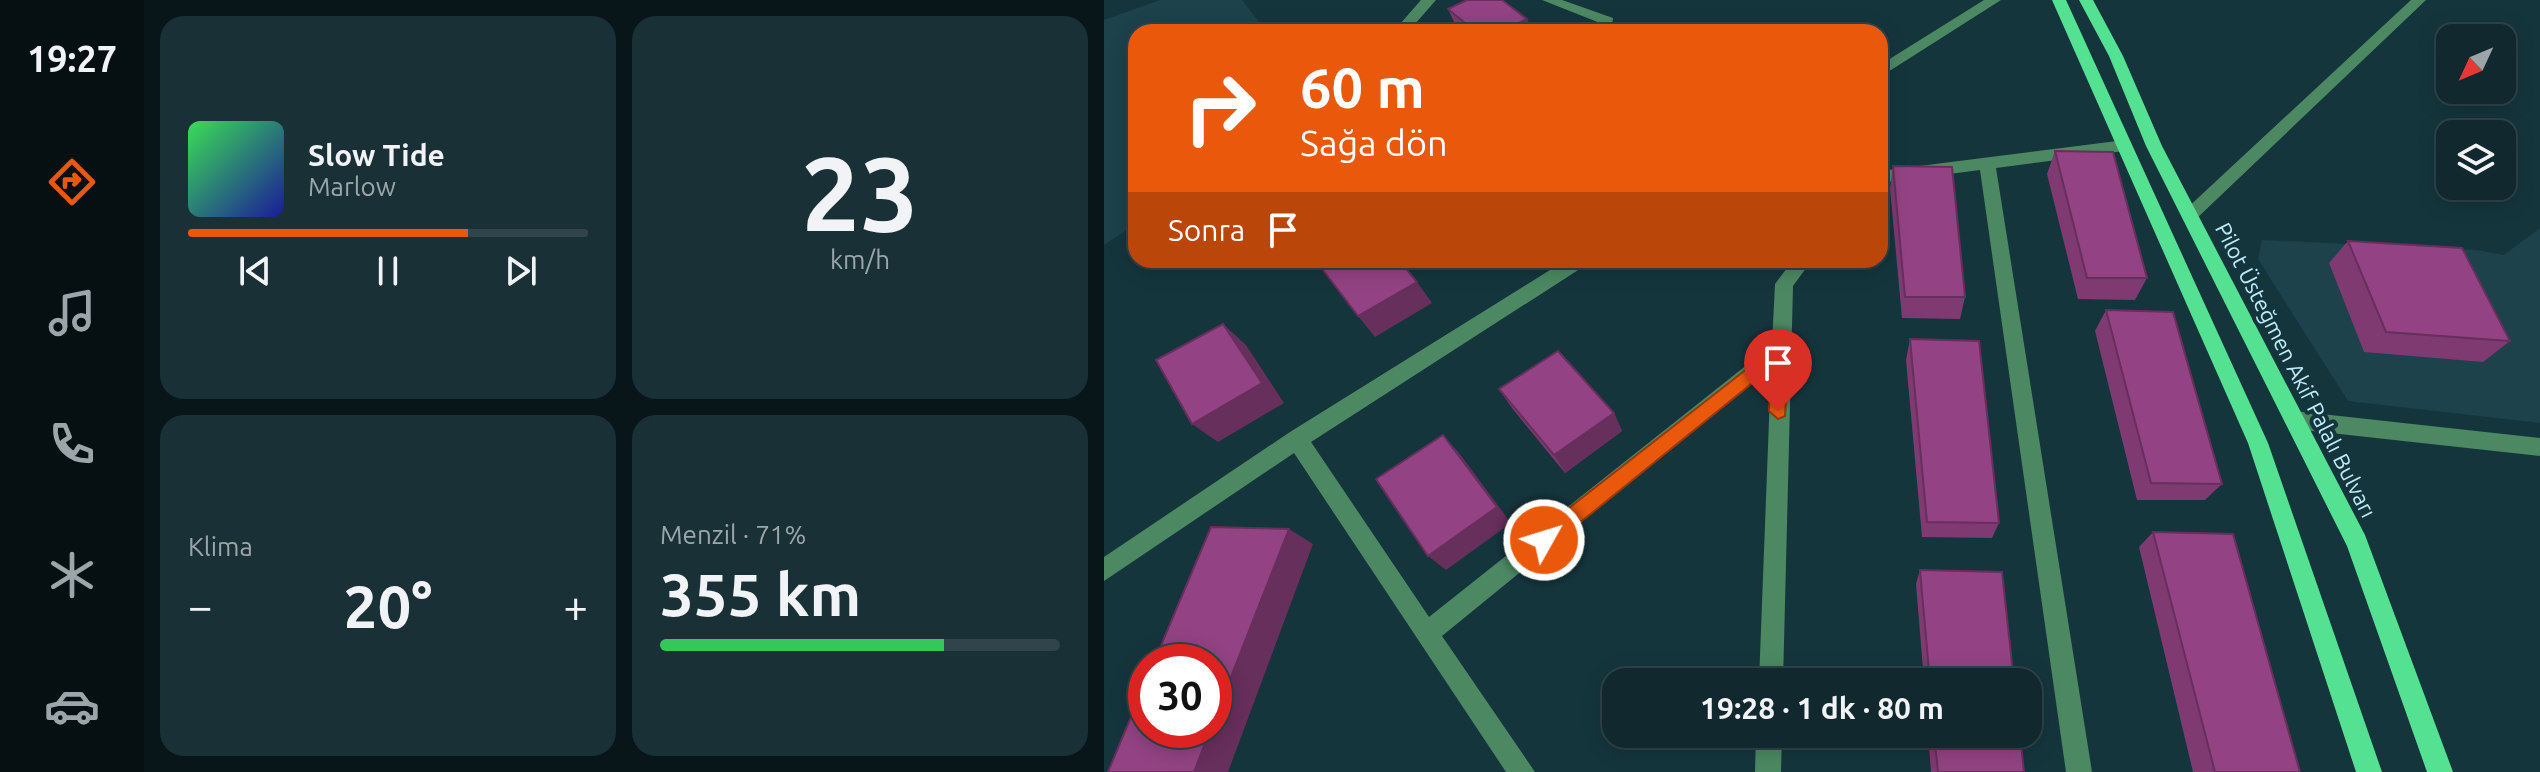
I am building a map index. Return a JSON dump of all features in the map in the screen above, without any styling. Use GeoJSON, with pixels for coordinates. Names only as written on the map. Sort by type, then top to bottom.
{"type":"FeatureCollection","features":[{"type":"Feature","properties":{"kind":"main road"},"geometry":{"type":"LineString","coordinates":[[2059,0],[2258,443],[2369,772]]}},
{"type":"Feature","properties":{"kind":"main road","name":"Pilot Üsteğmen Akif Palalı Bulvarı"},"geometry":{"type":"LineString","coordinates":[[2086,0],[2190,215],[2357,543],[2440,772]]}},
{"type":"Feature","properties":{"kind":"street"},"geometry":{"type":"LineString","coordinates":[[1407,24],[1429,0]]}},
{"type":"Feature","properties":{"kind":"street"},"geometry":{"type":"LineString","coordinates":[[1549,0],[1608,21],[1607,24]]}},
{"type":"Feature","properties":{"kind":"street"},"geometry":{"type":"LineString","coordinates":[[1888,67],[1994,0]]}},
{"type":"Feature","properties":{"kind":"street"},"geometry":{"type":"LineString","coordinates":[[2190,215],[2419,0]]}},
{"type":"Feature","properties":{"kind":"street"},"geometry":{"type":"LineString","coordinates":[[1888,176],[2125,146]]}},
{"type":"Feature","properties":{"kind":"street"},"geometry":{"type":"LineString","coordinates":[[1987,161],[2079,772]]}},
{"type":"Feature","properties":{"kind":"street"},"geometry":{"type":"LineString","coordinates":[[1104,570],[1297,439],[1567,268]]}},
{"type":"Feature","properties":{"kind":"street"},"geometry":{"type":"LineString","coordinates":[[1771,668],[1784,284],[1797,268]]}},
{"type":"Feature","properties":{"kind":"street"},"geometry":{"type":"LineString","coordinates":[[1426,634],[1780,350]]}},
{"type":"Feature","properties":{"kind":"street"},"geometry":{"type":"LineString","coordinates":[[2294,420],[2540,447]]}},
{"type":"Feature","properties":{"kind":"street"},"geometry":{"type":"LineString","coordinates":[[1297,439],[1522,772]]}},
{"type":"Feature","properties":{"kind":"street"},"geometry":{"type":"LineString","coordinates":[[1768,772],[1769,748]]}},
{"type":"Feature","properties":{"kind":"shaded area"},"geometry":{"type":"Polygon","coordinates":[[[1160,0],[1242,0],[1261,24],[1128,24],[1128,229],[1104,245],[1104,20],[1160,0]]]}},
{"type":"Feature","properties":{"kind":"shaded area"},"geometry":{"type":"Polygon","coordinates":[[[2540,228],[2540,423],[2348,401],[2258,259],[2262,240],[2477,250],[2504,255],[2540,228]]]}},
{"type":"Feature","properties":{"kind":"building"},"geometry":{"type":"Polygon","coordinates":[[[1467,0],[1502,0],[1527,19],[1517,24],[1466,24],[1448,9],[1467,0]]]}},
{"type":"Feature","properties":{"kind":"building"},"geometry":{"type":"Polygon","coordinates":[[[2055,151],[2113,152],[2147,278],[2087,278],[2055,151]]]}},
{"type":"Feature","properties":{"kind":"building"},"geometry":{"type":"Polygon","coordinates":[[[1893,166],[1952,167],[1965,297],[1905,297],[1893,166]]]}},
{"type":"Feature","properties":{"kind":"building"},"geometry":{"type":"Polygon","coordinates":[[[2348,241],[2462,248],[2510,341],[2386,332],[2348,241]]]}},
{"type":"Feature","properties":{"kind":"building"},"geometry":{"type":"Polygon","coordinates":[[[1322,268],[1406,268],[1417,282],[1358,316],[1322,268]]]}},
{"type":"Feature","properties":{"kind":"building"},"geometry":{"type":"Polygon","coordinates":[[[2106,310],[2173,312],[2222,484],[2151,483],[2106,310]]]}},
{"type":"Feature","properties":{"kind":"building"},"geometry":{"type":"Polygon","coordinates":[[[1223,324],[1262,383],[1192,424],[1156,360],[1223,324]]]}},
{"type":"Feature","properties":{"kind":"building"},"geometry":{"type":"Polygon","coordinates":[[[1910,339],[1979,341],[1999,523],[1927,522],[1910,339]]]}},
{"type":"Feature","properties":{"kind":"building"},"geometry":{"type":"Polygon","coordinates":[[[1558,351],[1614,413],[1554,455],[1499,389],[1558,351]]]}},
{"type":"Feature","properties":{"kind":"building"},"geometry":{"type":"Polygon","coordinates":[[[1443,435],[1497,507],[1428,556],[1376,479],[1443,435]]]}},
{"type":"Feature","properties":{"kind":"building"},"geometry":{"type":"Polygon","coordinates":[[[1211,527],[1289,529],[1232,674],[1232,644],[1162,644],[1211,527]]]}},
{"type":"Feature","properties":{"kind":"building"},"geometry":{"type":"Polygon","coordinates":[[[2153,532],[2233,534],[2300,772],[2215,772],[2153,532]]]}},
{"type":"Feature","properties":{"kind":"building"},"geometry":{"type":"Polygon","coordinates":[[[1920,570],[2002,572],[2012,668],[1929,668],[1920,570]]]}},
{"type":"Feature","properties":{"kind":"building"},"geometry":{"type":"Polygon","coordinates":[[[1128,724],[1128,748],[1203,748],[1194,772],[1108,772],[1128,724]]]}},
{"type":"Feature","properties":{"kind":"building"},"geometry":{"type":"Polygon","coordinates":[[[1935,748],[2021,748],[2024,772],[1938,772],[1935,748]]]}},
{"type":"Feature","properties":{"kind":"route"},"geometry":{"type":"LineString","coordinates":[[1544,540],[1780,350],[1778,411]]}}]}
